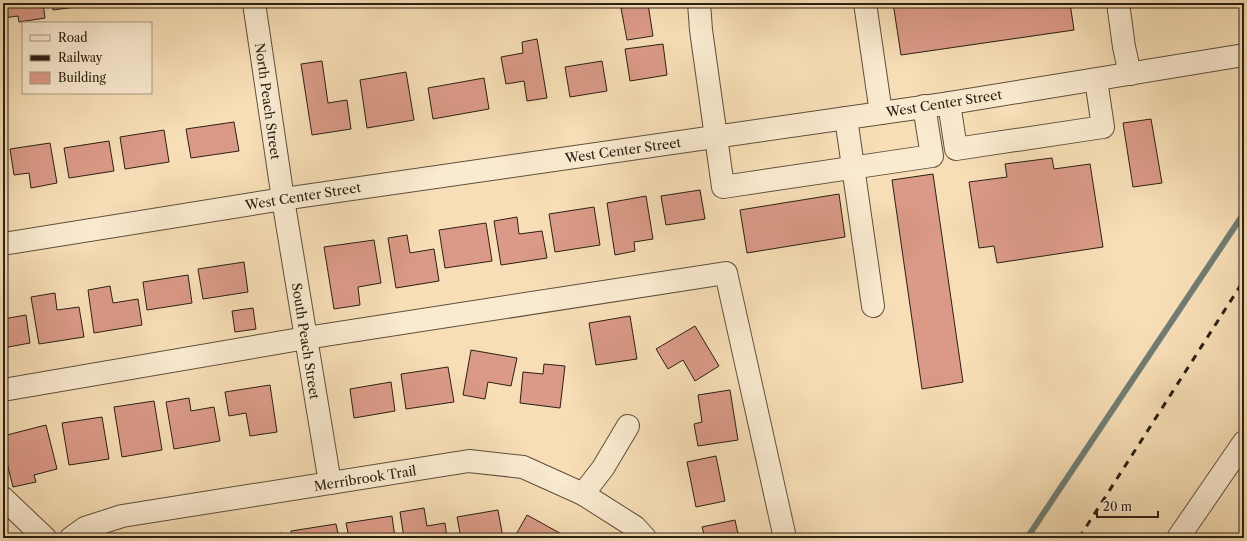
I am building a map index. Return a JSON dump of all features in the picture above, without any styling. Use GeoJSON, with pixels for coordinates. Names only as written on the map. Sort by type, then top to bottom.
{"type":"FeatureCollection","features":[{"type":"Feature","properties":{"kind":"street","name":"North Peach Street"},"geometry":{"type":"LineString","coordinates":[[254,3],[283,199]]}},
{"type":"Feature","properties":{"kind":"street"},"geometry":{"type":"LineString","coordinates":[[699,3],[701,30],[723,187],[854,169],[932,156],[924,106]]}},
{"type":"Feature","properties":{"kind":"street"},"geometry":{"type":"LineString","coordinates":[[866,3],[881,112]]}},
{"type":"Feature","properties":{"kind":"street"},"geometry":{"type":"LineString","coordinates":[[1118,3],[1124,47],[1130,74]]}},
{"type":"Feature","properties":{"kind":"street","name":"West Center Street"},"geometry":{"type":"LineString","coordinates":[[3,244],[283,199],[949,103],[1244,55]]}},
{"type":"Feature","properties":{"kind":"street"},"geometry":{"type":"LineString","coordinates":[[949,103],[956,150],[1103,128],[1096,80]]}},
{"type":"Feature","properties":{"kind":"street"},"geometry":{"type":"LineString","coordinates":[[846,118],[873,306]]}},
{"type":"Feature","properties":{"kind":"street","name":"South Peach Street"},"geometry":{"type":"LineString","coordinates":[[283,199],[330,483]]}},
{"type":"Feature","properties":{"kind":"street"},"geometry":{"type":"LineString","coordinates":[[3,390],[306,338],[726,273],[784,538]]}},
{"type":"Feature","properties":{"kind":"street"},"geometry":{"type":"LineString","coordinates":[[583,494],[603,468],[628,426]]}},
{"type":"Feature","properties":{"kind":"street"},"geometry":{"type":"LineString","coordinates":[[1178,538],[1244,442]]}},
{"type":"Feature","properties":{"kind":"street","name":"Merribrook Trail"},"geometry":{"type":"LineString","coordinates":[[71,538],[85,528],[122,516],[469,461],[522,467],[583,494],[635,527],[645,538]]}},
{"type":"Feature","properties":{"kind":"street"},"geometry":{"type":"LineString","coordinates":[[3,498],[45,538]]}},
{"type":"Feature","properties":{"kind":"building"},"geometry":{"type":"Polygon","coordinates":[[[3,3],[43,3],[45,18],[19,22],[18,16],[3,18],[3,3]]]}},
{"type":"Feature","properties":{"kind":"building"},"geometry":{"type":"Polygon","coordinates":[[[52,3],[97,3],[98,4],[53,10],[52,3]]]}},
{"type":"Feature","properties":{"kind":"building"},"geometry":{"type":"Polygon","coordinates":[[[108,3],[133,3],[108,7],[108,3]]]}},
{"type":"Feature","properties":{"kind":"building"},"geometry":{"type":"Polygon","coordinates":[[[893,3],[1070,3],[1074,30],[901,55],[893,3]]]}},
{"type":"Feature","properties":{"kind":"building"},"geometry":{"type":"Polygon","coordinates":[[[648,4],[653,36],[627,40],[621,8],[648,4]]]}},
{"type":"Feature","properties":{"kind":"building"},"geometry":{"type":"Polygon","coordinates":[[[537,39],[547,98],[527,101],[524,81],[506,84],[501,57],[523,53],[522,42],[537,39]]]}},
{"type":"Feature","properties":{"kind":"building"},"geometry":{"type":"Polygon","coordinates":[[[663,44],[667,75],[630,81],[625,49],[663,44]]]}},
{"type":"Feature","properties":{"kind":"building"},"geometry":{"type":"Polygon","coordinates":[[[322,61],[328,103],[347,100],[351,129],[312,135],[301,64],[322,61]]]}},
{"type":"Feature","properties":{"kind":"building"},"geometry":{"type":"Polygon","coordinates":[[[602,61],[607,91],[570,97],[565,67],[602,61]]]}},
{"type":"Feature","properties":{"kind":"building"},"geometry":{"type":"Polygon","coordinates":[[[406,72],[414,120],[367,128],[360,80],[406,72]]]}},
{"type":"Feature","properties":{"kind":"building"},"geometry":{"type":"Polygon","coordinates":[[[484,78],[489,109],[433,119],[428,88],[484,78]]]}},
{"type":"Feature","properties":{"kind":"building"},"geometry":{"type":"Polygon","coordinates":[[[1151,119],[1162,183],[1133,187],[1123,123],[1151,119]]]}},
{"type":"Feature","properties":{"kind":"building"},"geometry":{"type":"Polygon","coordinates":[[[234,122],[239,151],[191,158],[186,129],[234,122]]]}},
{"type":"Feature","properties":{"kind":"building"},"geometry":{"type":"Polygon","coordinates":[[[164,130],[169,162],[125,169],[120,137],[164,130]]]}},
{"type":"Feature","properties":{"kind":"building"},"geometry":{"type":"Polygon","coordinates":[[[109,141],[114,171],[69,178],[64,148],[109,141]]]}},
{"type":"Feature","properties":{"kind":"building"},"geometry":{"type":"Polygon","coordinates":[[[50,143],[57,183],[31,188],[29,173],[14,175],[10,149],[50,143]]]}},
{"type":"Feature","properties":{"kind":"building"},"geometry":{"type":"Polygon","coordinates":[[[1052,158],[1054,169],[1090,164],[1103,247],[997,263],[994,246],[979,248],[969,182],[1007,177],[1005,164],[1052,158]]]}},
{"type":"Feature","properties":{"kind":"building"},"geometry":{"type":"Polygon","coordinates":[[[933,174],[963,382],[922,389],[892,180],[933,174]]]}},
{"type":"Feature","properties":{"kind":"building"},"geometry":{"type":"Polygon","coordinates":[[[700,190],[705,219],[666,225],[661,196],[700,190]]]}},
{"type":"Feature","properties":{"kind":"building"},"geometry":{"type":"Polygon","coordinates":[[[839,194],[845,237],[747,253],[740,210],[839,194]]]}},
{"type":"Feature","properties":{"kind":"building"},"geometry":{"type":"Polygon","coordinates":[[[646,196],[653,239],[634,242],[635,251],[615,255],[607,203],[646,196]]]}},
{"type":"Feature","properties":{"kind":"building"},"geometry":{"type":"Polygon","coordinates":[[[594,207],[600,245],[555,252],[549,214],[594,207]]]}},
{"type":"Feature","properties":{"kind":"building"},"geometry":{"type":"Polygon","coordinates":[[[517,217],[519,234],[542,231],[547,258],[501,265],[494,221],[517,217]]]}},
{"type":"Feature","properties":{"kind":"building"},"geometry":{"type":"Polygon","coordinates":[[[486,223],[492,261],[445,268],[439,230],[486,223]]]}},
{"type":"Feature","properties":{"kind":"building"},"geometry":{"type":"Polygon","coordinates":[[[407,235],[410,253],[434,249],[439,281],[396,288],[388,238],[407,235]]]}},
{"type":"Feature","properties":{"kind":"building"},"geometry":{"type":"Polygon","coordinates":[[[374,240],[381,283],[358,287],[360,305],[334,309],[324,247],[374,240]]]}},
{"type":"Feature","properties":{"kind":"building"},"geometry":{"type":"Polygon","coordinates":[[[244,262],[248,292],[203,299],[198,269],[244,262]]]}},
{"type":"Feature","properties":{"kind":"building"},"geometry":{"type":"Polygon","coordinates":[[[188,275],[192,303],[147,310],[143,282],[188,275]]]}},
{"type":"Feature","properties":{"kind":"building"},"geometry":{"type":"Polygon","coordinates":[[[110,286],[113,303],[138,299],[142,325],[94,333],[88,290],[110,286]]]}},
{"type":"Feature","properties":{"kind":"building"},"geometry":{"type":"Polygon","coordinates":[[[55,293],[57,310],[79,307],[84,337],[39,344],[31,297],[55,293]]]}},
{"type":"Feature","properties":{"kind":"building"},"geometry":{"type":"Polygon","coordinates":[[[253,308],[256,329],[235,332],[232,311],[253,308]]]}},
{"type":"Feature","properties":{"kind":"building"},"geometry":{"type":"Polygon","coordinates":[[[26,315],[30,343],[3,348],[3,319],[26,315]]]}},
{"type":"Feature","properties":{"kind":"building"},"geometry":{"type":"Polygon","coordinates":[[[630,316],[637,359],[596,365],[589,323],[630,316]]]}},
{"type":"Feature","properties":{"kind":"building"},"geometry":{"type":"Polygon","coordinates":[[[695,326],[719,366],[695,381],[683,360],[668,369],[656,349],[695,326]]]}},
{"type":"Feature","properties":{"kind":"building"},"geometry":{"type":"Polygon","coordinates":[[[471,350],[517,358],[511,386],[488,382],[485,399],[463,395],[471,350]]]}},
{"type":"Feature","properties":{"kind":"building"},"geometry":{"type":"Polygon","coordinates":[[[544,364],[565,366],[560,408],[520,403],[523,372],[543,374],[544,364]]]}},
{"type":"Feature","properties":{"kind":"building"},"geometry":{"type":"Polygon","coordinates":[[[448,367],[454,402],[406,409],[401,374],[448,367]]]}},
{"type":"Feature","properties":{"kind":"building"},"geometry":{"type":"Polygon","coordinates":[[[391,382],[395,411],[354,418],[350,389],[391,382]]]}},
{"type":"Feature","properties":{"kind":"building"},"geometry":{"type":"Polygon","coordinates":[[[270,385],[277,432],[250,436],[246,413],[229,416],[225,392],[270,385]]]}},
{"type":"Feature","properties":{"kind":"building"},"geometry":{"type":"Polygon","coordinates":[[[730,390],[738,440],[698,446],[694,424],[702,422],[698,395],[730,390]]]}},
{"type":"Feature","properties":{"kind":"building"},"geometry":{"type":"Polygon","coordinates":[[[189,398],[191,411],[214,407],[220,441],[174,449],[166,402],[189,398]]]}},
{"type":"Feature","properties":{"kind":"building"},"geometry":{"type":"Polygon","coordinates":[[[154,401],[162,450],[122,457],[114,407],[154,401]]]}},
{"type":"Feature","properties":{"kind":"building"},"geometry":{"type":"Polygon","coordinates":[[[102,417],[109,459],[69,465],[62,423],[102,417]]]}},
{"type":"Feature","properties":{"kind":"building"},"geometry":{"type":"Polygon","coordinates":[[[46,425],[57,469],[34,475],[36,482],[13,487],[3,447],[3,436],[46,425]]]}},
{"type":"Feature","properties":{"kind":"building"},"geometry":{"type":"Polygon","coordinates":[[[716,456],[725,501],[696,507],[687,462],[716,456]]]}},
{"type":"Feature","properties":{"kind":"building"},"geometry":{"type":"Polygon","coordinates":[[[424,508],[427,526],[445,523],[447,538],[404,538],[400,512],[424,508]]]}},
{"type":"Feature","properties":{"kind":"building"},"geometry":{"type":"Polygon","coordinates":[[[498,510],[503,538],[461,538],[457,517],[498,510]]]}},
{"type":"Feature","properties":{"kind":"building"},"geometry":{"type":"Polygon","coordinates":[[[527,515],[567,537],[514,538],[527,515]]]}},
{"type":"Feature","properties":{"kind":"building"},"geometry":{"type":"Polygon","coordinates":[[[392,516],[395,538],[349,538],[346,523],[392,516]]]}},
{"type":"Feature","properties":{"kind":"building"},"geometry":{"type":"Polygon","coordinates":[[[735,520],[739,538],[705,538],[702,527],[735,520]]]}},
{"type":"Feature","properties":{"kind":"building"},"geometry":{"type":"Polygon","coordinates":[[[336,524],[339,538],[292,538],[291,531],[336,524]]]}},
{"type":"Feature","properties":{"kind":"building"},"geometry":{"type":"Polygon","coordinates":[[[282,533],[282,538],[250,538],[282,533]]]}},
{"type":"Feature","properties":{"kind":"waterway"},"geometry":{"type":"LineString","coordinates":[[1027,538],[1244,213]]}},
{"type":"Feature","properties":{"kind":"railway"},"geometry":{"type":"LineString","coordinates":[[1079,538],[1244,280]]}}]}
